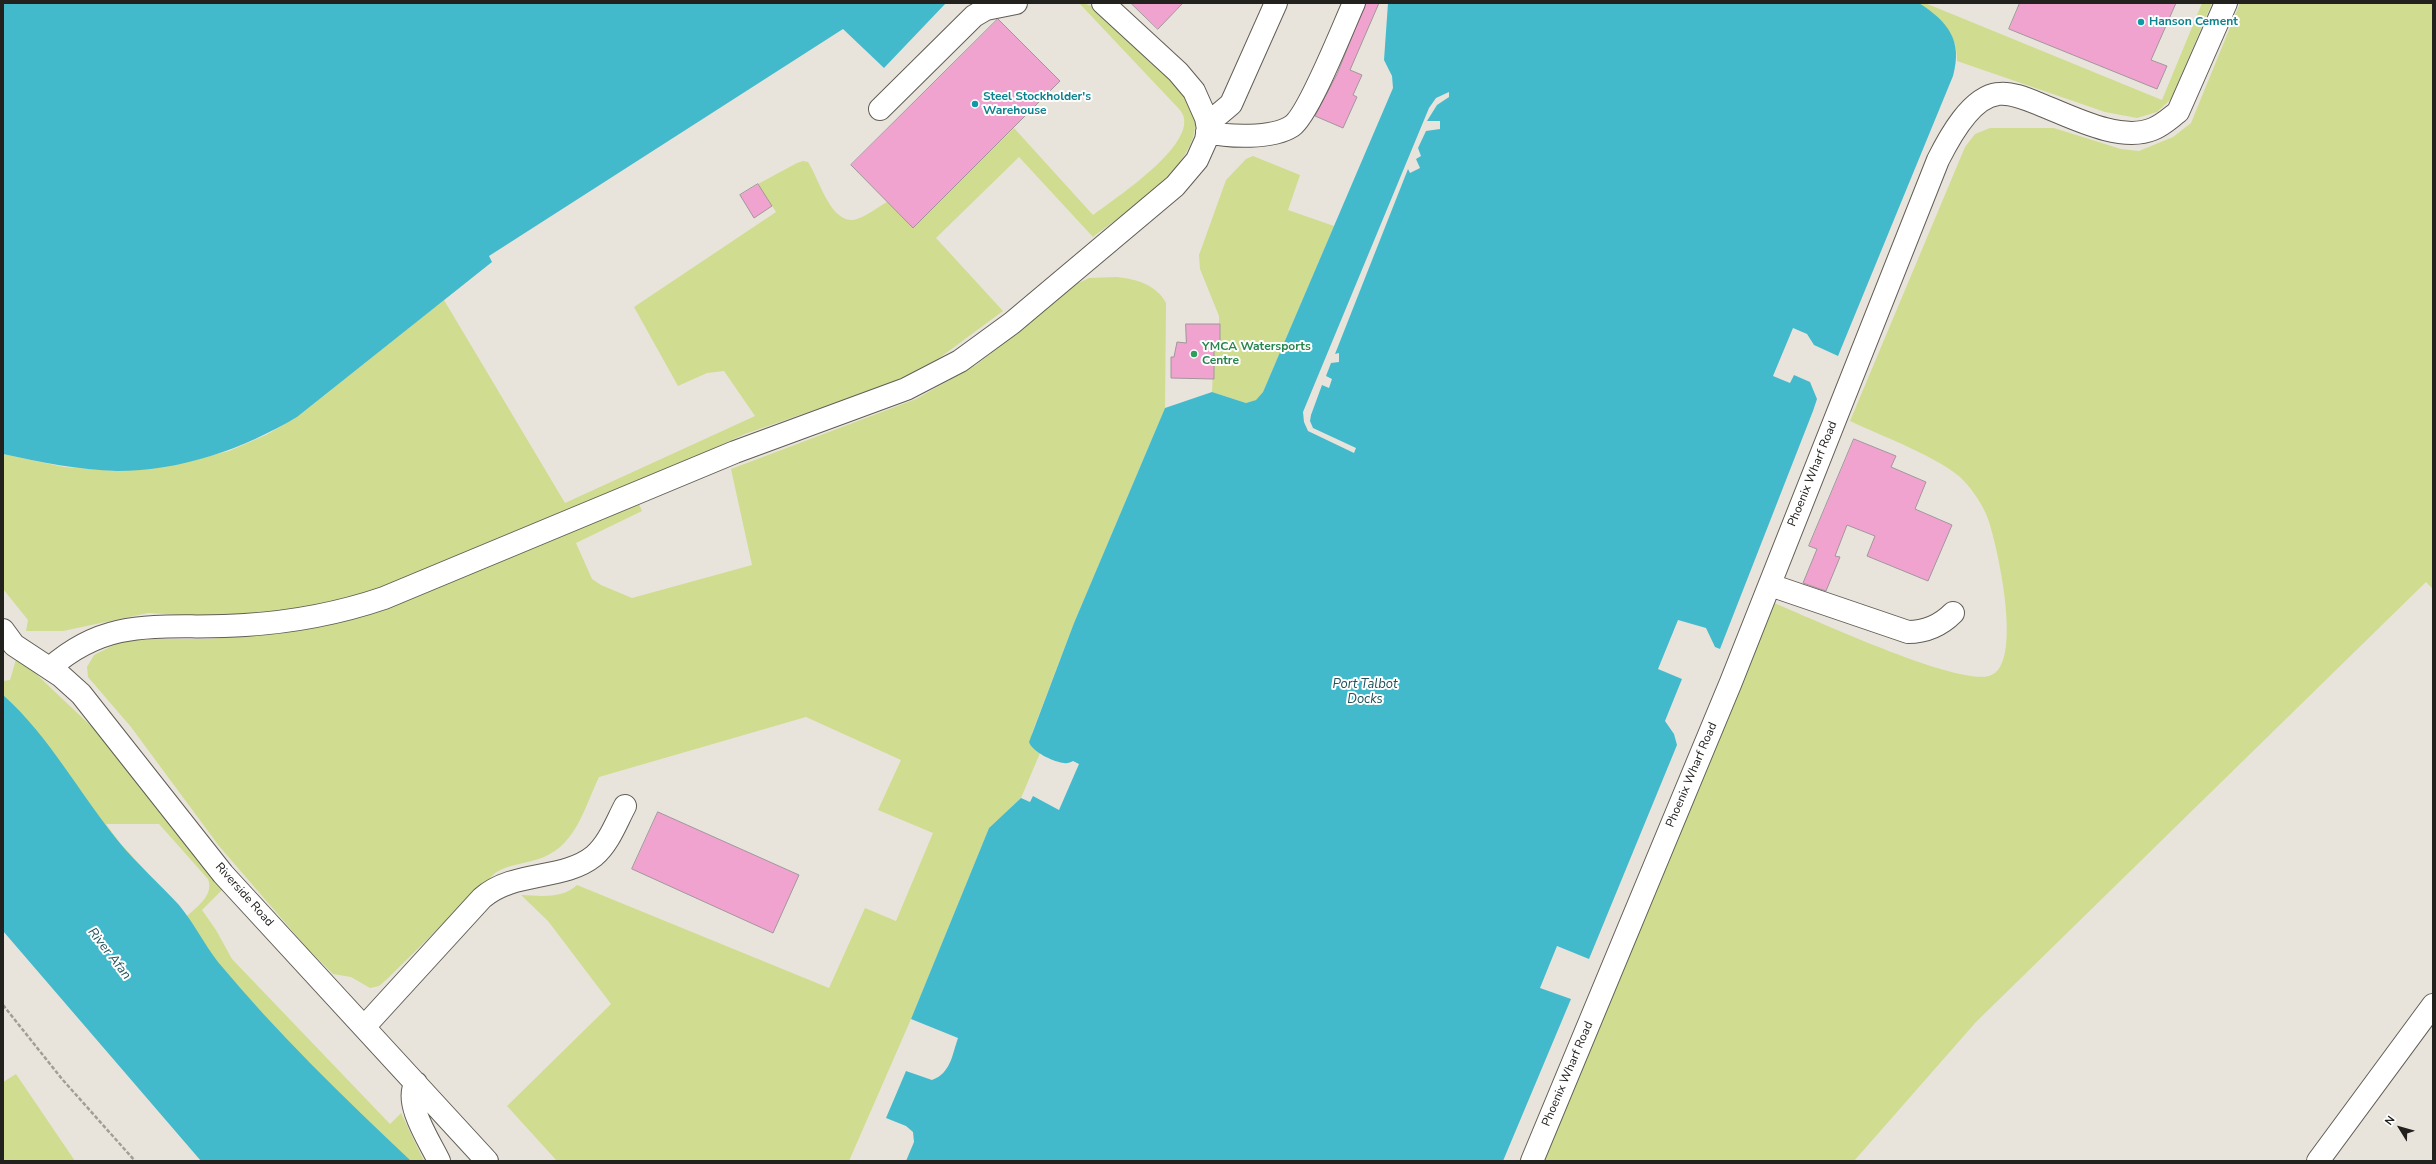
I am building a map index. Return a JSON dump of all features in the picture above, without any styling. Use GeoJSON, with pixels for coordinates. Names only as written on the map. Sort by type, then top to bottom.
{"type":"FeatureCollection","features":[{"type":"Feature","properties":{"kind":"lane"},"geometry":{"type":"LineString","coordinates":[[880,109],[974,16],[986,9],[1016,3]]}},
{"type":"Feature","properties":{"kind":"lane"},"geometry":{"type":"LineString","coordinates":[[1103,3],[1178,72],[1194,91],[1207,125],[1228,136],[1261,134],[1282,130],[1292,125],[1304,112],[1354,3]]}},
{"type":"Feature","properties":{"kind":"lane"},"geometry":{"type":"LineString","coordinates":[[50,668],[67,654],[90,640],[123,631],[153,626],[246,625],[335,612],[384,598],[735,452],[869,404],[925,381],[983,345],[1164,195],[1197,160],[1207,125],[1231,104],[1276,3]]}},
{"type":"Feature","properties":{"kind":"lane","name":"Phoenix Wharf Road"},"geometry":{"type":"LineString","coordinates":[[1532,1161],[1770,584],[1935,167],[1952,132],[1980,102],[1998,93],[2022,97],[2093,126],[2110,130],[2131,132],[2151,130],[2178,112],[2226,3]]}},
{"type":"Feature","properties":{"kind":"lane"},"geometry":{"type":"LineString","coordinates":[[1770,584],[1908,632],[1926,630],[1937,626],[1953,613]]}},
{"type":"Feature","properties":{"kind":"lane","name":"Riverside Road"},"geometry":{"type":"LineString","coordinates":[[7,635],[22,652],[50,668],[81,694],[223,874],[365,1026],[487,1161]]}},
{"type":"Feature","properties":{"kind":"lane"},"geometry":{"type":"LineString","coordinates":[[365,1026],[482,898],[499,886],[571,868],[587,861],[607,841],[625,806]]}},
{"type":"Feature","properties":{"kind":"lane"},"geometry":{"type":"LineString","coordinates":[[2318,1161],[2433,1005]]}},
{"type":"Feature","properties":{"kind":"lane"},"geometry":{"type":"LineString","coordinates":[[416,1083],[412,1088],[413,1104],[439,1161]]}},
{"type":"Feature","properties":{"kind":"path"},"geometry":{"type":"LineString","coordinates":[[3,1005],[62,1079],[135,1161]]}},
{"type":"Feature","properties":{"kind":"green space"},"geometry":{"type":"Polygon","coordinates":[[[1079,3],[1087,4],[1095,8],[1111,19],[1177,86],[1189,104],[1193,114],[1195,131],[1188,149],[1176,166],[1142,200],[1093,237],[1019,157],[936,238],[1003,311],[938,359],[889,384],[745,434],[630,486],[386,588],[295,611],[213,617],[148,613],[63,631],[26,631],[28,620],[3,589],[3,454],[64,467],[116,471],[174,465],[229,451],[266,435],[297,417],[444,300],[565,503],[755,416],[724,371],[707,373],[678,386],[634,307],[776,212],[758,184],[797,163],[803,161],[808,162],[827,200],[840,216],[848,220],[861,218],[887,202],[913,227],[1014,128],[1093,215],[1154,168],[1169,152],[1180,137],[1184,122],[1180,110],[1079,3]]]}},
{"type":"Feature","properties":{"kind":"green space"},"geometry":{"type":"Polygon","coordinates":[[[1919,3],[1925,3],[2162,100],[2202,3],[2212,3],[2171,99],[2157,112],[2137,118],[2105,112],[1957,61],[1951,34],[1940,21],[1919,3]]]}},
{"type":"Feature","properties":{"kind":"green space"},"geometry":{"type":"Polygon","coordinates":[[[2240,3],[2433,3],[2433,589],[2426,582],[1976,1022],[1854,1161],[1544,1161],[1774,603],[1883,649],[1947,671],[1972,676],[1989,676],[2000,668],[2005,651],[2007,629],[2002,577],[1988,519],[1975,494],[1964,481],[1942,464],[1850,421],[1965,147],[1975,134],[1990,128],[2054,128],[2121,149],[2139,151],[2173,137],[2191,123],[2240,3]]]}},
{"type":"Feature","properties":{"kind":"green space"},"geometry":{"type":"Polygon","coordinates":[[[1253,156],[1300,175],[1288,210],[1334,226],[1263,392],[1256,400],[1246,403],[1212,392],[1214,350],[1219,350],[1219,316],[1200,269],[1199,255],[1226,180],[1246,159],[1253,156]]]}},
{"type":"Feature","properties":{"kind":"green space"},"geometry":{"type":"Polygon","coordinates":[[[1117,277],[1138,281],[1152,287],[1166,303],[1165,408],[1074,623],[1032,733],[1031,746],[1040,753],[1021,798],[989,828],[911,1019],[849,1161],[557,1161],[507,1106],[611,1004],[548,921],[521,895],[558,895],[565,893],[577,885],[829,988],[865,908],[896,921],[933,833],[878,810],[901,760],[806,717],[599,777],[579,823],[565,843],[544,857],[513,865],[495,873],[386,980],[379,986],[370,988],[351,977],[333,974],[307,948],[219,846],[131,727],[88,677],[87,667],[94,655],[118,643],[134,639],[208,639],[282,633],[307,629],[371,613],[639,504],[642,511],[576,543],[592,579],[601,585],[632,598],[752,565],[731,469],[916,399],[976,365],[1012,337],[1062,291],[1089,278],[1117,277]]]}},
{"type":"Feature","properties":{"kind":"green space"},"geometry":{"type":"Polygon","coordinates":[[[17,656],[90,725],[107,744],[223,889],[202,910],[216,930],[232,959],[390,1124],[401,1113],[424,1161],[332,1161],[3,724],[3,681],[10,680],[17,656]],[[106,824],[120,843],[187,916],[204,900],[207,895],[209,890],[208,879],[159,824],[106,824]]]}},
{"type":"Feature","properties":{"kind":"green space"},"geometry":{"type":"Polygon","coordinates":[[[16,1074],[75,1161],[3,1161],[3,1082],[16,1074]]]}},
{"type":"Feature","properties":{"kind":"water"},"geometry":{"type":"Polygon","coordinates":[[[3,3],[946,3],[884,68],[843,29],[489,256],[492,262],[297,417],[276,429],[211,456],[165,467],[117,471],[45,463],[3,454],[3,3]]]}},
{"type":"Feature","properties":{"kind":"water","name":"Port Talbot Docks"},"geometry":{"type":"Polygon","coordinates":[[[1388,3],[1919,3],[1938,17],[1951,33],[1956,52],[1956,63],[1953,76],[1838,356],[1814,345],[1807,334],[1793,328],[1773,376],[1790,383],[1794,375],[1810,382],[1817,399],[1813,411],[1720,649],[1715,647],[1706,628],[1678,620],[1658,669],[1682,679],[1665,721],[1674,734],[1677,745],[1589,959],[1557,946],[1540,988],[1571,999],[1503,1161],[906,1161],[914,1142],[913,1132],[906,1126],[886,1118],[906,1071],[932,1080],[943,1073],[950,1063],[958,1038],[911,1019],[989,828],[1021,798],[1030,802],[1033,796],[1059,810],[1079,764],[1073,761],[1065,763],[1049,759],[1034,749],[1029,742],[1074,623],[1165,408],[1212,392],[1246,403],[1256,400],[1263,392],[1393,88],[1392,76],[1384,60],[1388,3]]]}},
{"type":"Feature","properties":{"kind":"water","name":"River Afan"},"geometry":{"type":"Polygon","coordinates":[[[3,695],[20,711],[50,747],[119,842],[179,905],[218,962],[240,988],[287,1040],[411,1161],[201,1161],[3,931],[3,695]]]}},
{"type":"Feature","properties":{"kind":"pier"},"geometry":{"type":"Polygon","coordinates":[[[1449,92],[1449,97],[1437,105],[1427,121],[1440,121],[1440,129],[1426,131],[1418,148],[1421,156],[1416,159],[1420,168],[1410,173],[1408,169],[1335,354],[1339,353],[1339,362],[1331,363],[1326,376],[1332,379],[1329,388],[1322,385],[1311,415],[1310,421],[1313,428],[1356,448],[1354,453],[1308,431],[1304,422],[1303,412],[1429,108],[1436,98],[1449,92]]]}},
{"type":"Feature","properties":{"kind":"building"},"geometry":{"type":"Polygon","coordinates":[[[1131,3],[1183,3],[1158,29],[1131,3]]]}},
{"type":"Feature","properties":{"kind":"building"},"geometry":{"type":"Polygon","coordinates":[[[1366,3],[1379,3],[1350,70],[1362,75],[1353,95],[1357,97],[1343,128],[1315,116],[1337,74],[1366,3]]]}},
{"type":"Feature","properties":{"kind":"building"},"geometry":{"type":"Polygon","coordinates":[[[2020,3],[2176,3],[2151,60],[2167,66],[2157,89],[2009,29],[2020,3]]]}},
{"type":"Feature","properties":{"kind":"building","name":"Steel Stockholder's Warehouse"},"geometry":{"type":"Polygon","coordinates":[[[998,19],[1060,81],[913,228],[851,165],[998,19]]]}},
{"type":"Feature","properties":{"kind":"building"},"geometry":{"type":"Polygon","coordinates":[[[758,184],[772,206],[754,218],[740,195],[758,184]]]}},
{"type":"Feature","properties":{"kind":"building","name":"YMCA Watersports Centre"},"geometry":{"type":"Polygon","coordinates":[[[1186,324],[1220,324],[1220,344],[1214,344],[1214,379],[1171,378],[1171,357],[1174,357],[1177,342],[1186,343],[1186,324]]]}},
{"type":"Feature","properties":{"kind":"building"},"geometry":{"type":"Polygon","coordinates":[[[1854,439],[1896,456],[1891,467],[1926,482],[1915,509],[1952,525],[1928,581],[1867,556],[1875,536],[1847,525],[1835,556],[1840,557],[1826,591],[1803,583],[1817,549],[1809,546],[1854,439]]]}},
{"type":"Feature","properties":{"kind":"building"},"geometry":{"type":"Polygon","coordinates":[[[658,812],[799,875],[773,933],[632,869],[658,812]]]}},
{"type":"Feature","properties":{"kind":"place","name":"Hanson Cement"},"geometry":{"type":"Point","coordinates":[2141,22]}},
{"type":"Feature","properties":{"kind":"place","name":"Steel Stockholder's Warehouse"},"geometry":{"type":"Point","coordinates":[975,104]}},
{"type":"Feature","properties":{"kind":"place","name":"YMCA Watersports Centre"},"geometry":{"type":"Point","coordinates":[1194,354]}}]}
